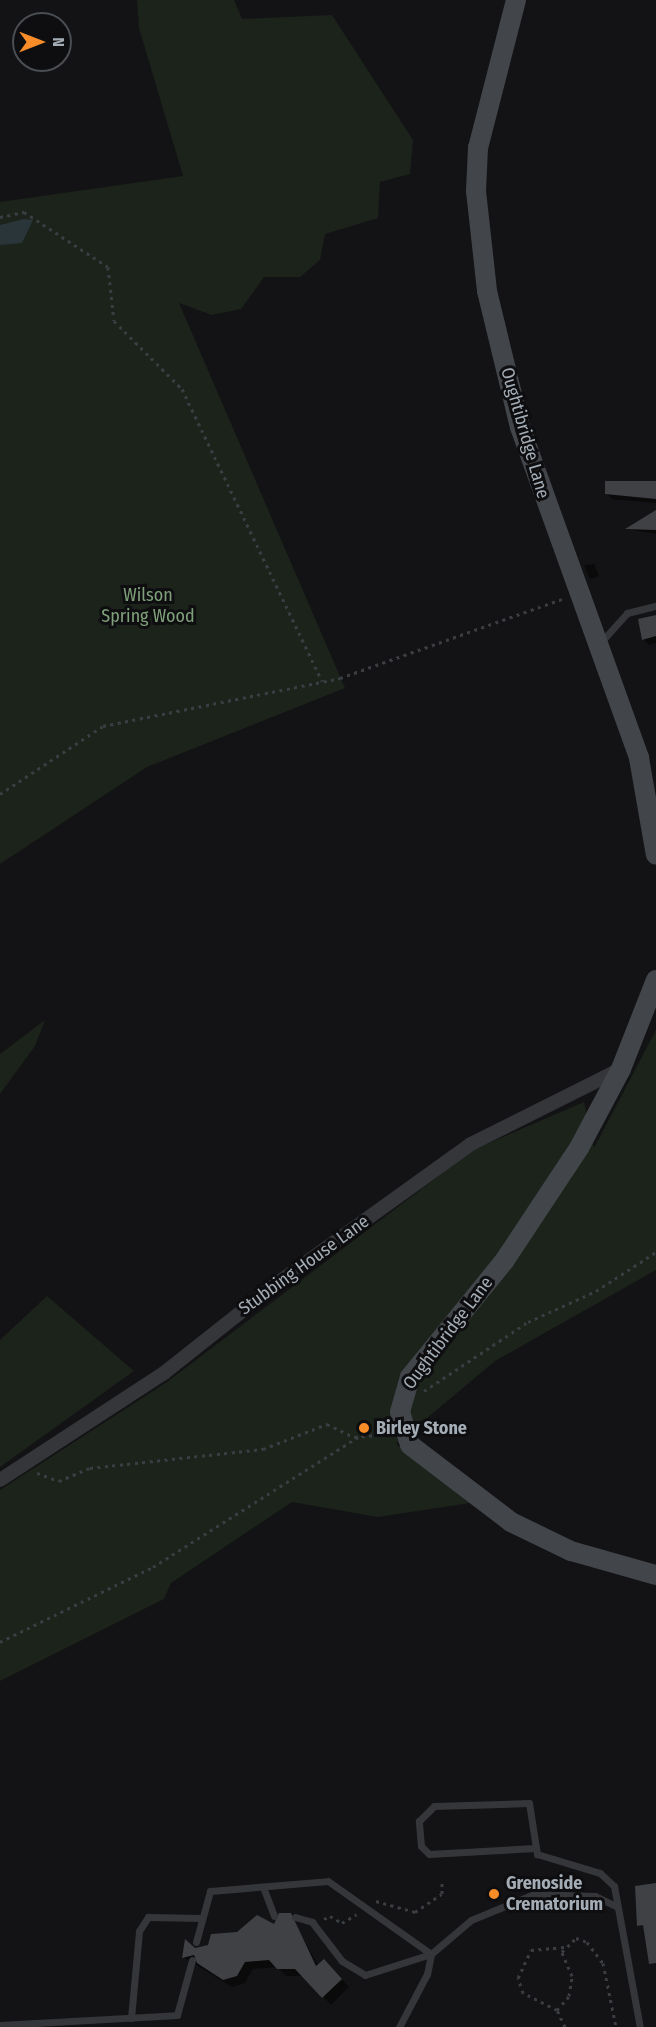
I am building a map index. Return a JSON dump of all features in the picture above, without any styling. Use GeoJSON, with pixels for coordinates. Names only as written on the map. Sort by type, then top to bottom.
{"type":"FeatureCollection","features":[{"type":"Feature","properties":{"kind":"street","name":"Oughtibridge Lane"},"geometry":{"type":"LineString","coordinates":[[516,0],[478,148],[480,244],[520,428],[639,758],[656,855]]}},
{"type":"Feature","properties":{"kind":"street","name":"Oughtibridge Lane"},"geometry":{"type":"LineString","coordinates":[[401,1413],[410,1377],[553,1191],[621,1069],[656,980]]}},
{"type":"Feature","properties":{"kind":"street","name":"Stubbing House Lane"},"geometry":{"type":"LineString","coordinates":[[0,1480],[164,1373],[471,1144],[621,1069]]}},
{"type":"Feature","properties":{"kind":"street"},"geometry":{"type":"LineString","coordinates":[[401,1413],[426,1460],[511,1522],[571,1551],[656,1575]]}},
{"type":"Feature","properties":{"kind":"lane"},"geometry":{"type":"LineString","coordinates":[[599,643],[627,613],[656,606]]}},
{"type":"Feature","properties":{"kind":"lane"},"geometry":{"type":"LineString","coordinates":[[535,1848],[429,1854],[421,1846],[419,1821],[434,1806],[523,1801],[533,1810],[535,1848],[544,1857],[607,1877],[618,1907],[640,2027]]}},
{"type":"Feature","properties":{"kind":"lane"},"geometry":{"type":"LineString","coordinates":[[196,1942],[210,1891],[328,1881],[431,1954]]}},
{"type":"Feature","properties":{"kind":"lane"},"geometry":{"type":"LineString","coordinates":[[262,1887],[274,1916]]}},
{"type":"Feature","properties":{"kind":"lane"},"geometry":{"type":"LineString","coordinates":[[295,1917],[312,1922],[342,1961],[365,1974],[431,1954],[471,1920],[534,1894],[596,1896],[618,1907]]}},
{"type":"Feature","properties":{"kind":"lane"},"geometry":{"type":"LineString","coordinates":[[130,2018],[139,1931],[148,1917],[202,1918]]}},
{"type":"Feature","properties":{"kind":"lane"},"geometry":{"type":"LineString","coordinates":[[399,2027],[427,1974],[431,1954]]}},
{"type":"Feature","properties":{"kind":"lane"},"geometry":{"type":"LineString","coordinates":[[0,2025],[177,2015],[192,1960]]}},
{"type":"Feature","properties":{"kind":"path"},"geometry":{"type":"LineString","coordinates":[[0,217],[24,212],[108,267],[114,321],[182,389],[322,681]]}},
{"type":"Feature","properties":{"kind":"path"},"geometry":{"type":"LineString","coordinates":[[0,794],[103,726],[322,681],[579,593]]}},
{"type":"Feature","properties":{"kind":"path"},"geometry":{"type":"LineString","coordinates":[[0,1642],[153,1567],[354,1437],[401,1413],[420,1394],[528,1322],[597,1291],[656,1252]]}},
{"type":"Feature","properties":{"kind":"path"},"geometry":{"type":"LineString","coordinates":[[354,1437],[401,1413]]}},
{"type":"Feature","properties":{"kind":"path"},"geometry":{"type":"LineString","coordinates":[[31,1461],[38,1473],[59,1481],[90,1468],[262,1449],[327,1424],[354,1437]]}},
{"type":"Feature","properties":{"kind":"path"},"geometry":{"type":"LineString","coordinates":[[565,2027],[557,2010],[523,1993],[518,1978],[531,1950],[565,1947],[576,1938],[587,1942],[603,1963],[616,2027]]}},
{"type":"Feature","properties":{"kind":"path"},"geometry":{"type":"LineString","coordinates":[[557,2010],[572,1984],[565,1947]]}},
{"type":"Feature","properties":{"kind":"green space","name":"Wilson Spring Wood"},"geometry":{"type":"Polygon","coordinates":[[[137,0],[234,0],[242,19],[332,15],[413,140],[410,174],[380,182],[378,218],[325,234],[320,260],[300,277],[264,277],[241,309],[212,315],[179,303],[345,688],[147,767],[0,864],[0,202],[183,176],[139,28],[137,0]]]}},
{"type":"Feature","properties":{"kind":"green space"},"geometry":{"type":"Polygon","coordinates":[[[45,1020],[35,1046],[0,1094],[0,1054],[45,1020]]]}},
{"type":"Feature","properties":{"kind":"green space"},"geometry":{"type":"Polygon","coordinates":[[[656,1030],[656,1270],[495,1361],[396,1444],[470,1503],[378,1517],[292,1502],[171,1583],[164,1599],[0,1681],[0,1490],[167,1382],[473,1150],[584,1102],[594,1148],[656,1030]]]}},
{"type":"Feature","properties":{"kind":"green space"},"geometry":{"type":"Polygon","coordinates":[[[47,1296],[134,1371],[0,1467],[0,1340],[47,1296]]]}},
{"type":"Feature","properties":{"kind":"shaded area"},"geometry":{"type":"Polygon","coordinates":[[[24,219],[33,220],[22,243],[0,245],[0,225],[24,219]]]}},
{"type":"Feature","properties":{"kind":"building"},"geometry":{"type":"Polygon","coordinates":[[[605,481],[656,481],[656,499],[605,494],[605,481]]]}},
{"type":"Feature","properties":{"kind":"building"},"geometry":{"type":"Polygon","coordinates":[[[656,510],[656,530],[625,529],[656,510]]]}},
{"type":"Feature","properties":{"kind":"building"},"geometry":{"type":"Polygon","coordinates":[[[656,615],[656,636],[642,640],[638,619],[656,615]]]}},
{"type":"Feature","properties":{"kind":"building"},"geometry":{"type":"Polygon","coordinates":[[[656,1883],[656,1963],[649,1964],[643,1925],[637,1926],[635,1886],[656,1883]]]}},
{"type":"Feature","properties":{"kind":"building"},"geometry":{"type":"Polygon","coordinates":[[[279,1913],[291,1913],[316,1966],[324,1959],[342,1979],[322,1998],[295,1969],[277,1969],[269,1960],[245,1962],[237,1976],[223,1980],[197,1963],[194,1955],[182,1958],[185,1939],[195,1948],[208,1945],[211,1934],[237,1932],[257,1915],[274,1924],[279,1913]]]}},
{"type":"Feature","properties":{"kind":"place","name":"Birley Stone"},"geometry":{"type":"Point","coordinates":[364,1428]}},
{"type":"Feature","properties":{"kind":"place","name":"Grenoside Crematorium"},"geometry":{"type":"Point","coordinates":[494,1894]}}]}
